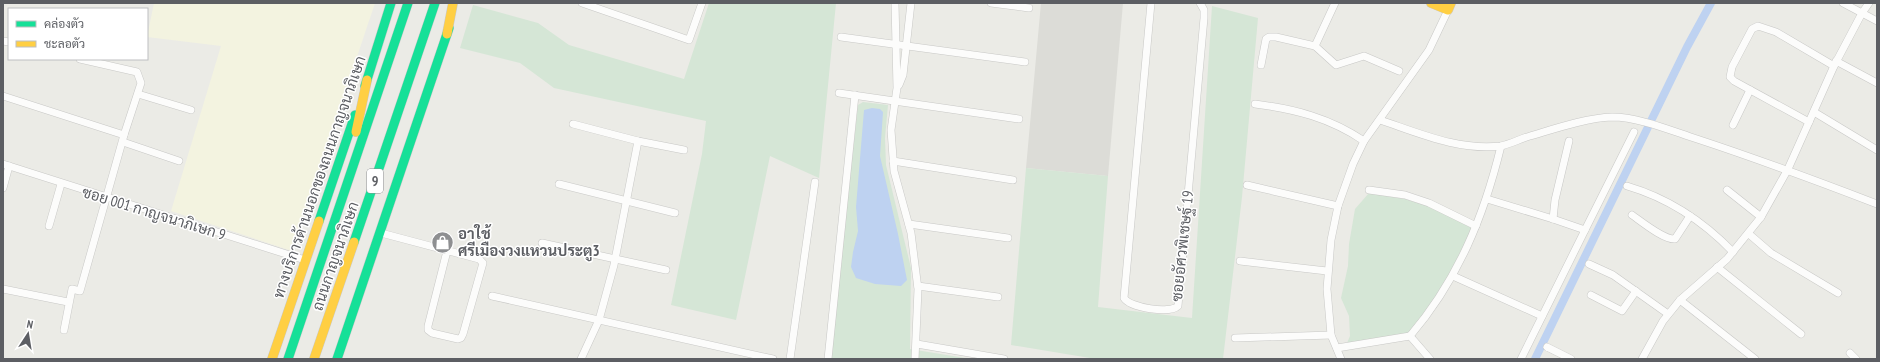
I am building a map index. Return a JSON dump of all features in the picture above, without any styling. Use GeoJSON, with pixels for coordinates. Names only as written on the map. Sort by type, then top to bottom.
{"type":"FeatureCollection","features":[{"type":"Feature","properties":{"kind":"main road","name":"ทางบริการด้านนอกของถนนกาญจนาภิเษก"},"geometry":{"type":"LineString","coordinates":[[272,359],[367,80],[391,3]]}},
{"type":"Feature","properties":{"kind":"main road","name":"ถนนกาญจนาภิเษก"},"geometry":{"type":"LineString","coordinates":[[288,359],[345,185],[408,3]]}},
{"type":"Feature","properties":{"kind":"main road","name":"ถนนกาญจนาภิเษก"},"geometry":{"type":"LineString","coordinates":[[314,359],[436,3]]}},
{"type":"Feature","properties":{"kind":"main road"},"geometry":{"type":"LineString","coordinates":[[447,34],[452,3]]}},
{"type":"Feature","properties":{"kind":"main road"},"geometry":{"type":"LineString","coordinates":[[338,359],[457,3]]}},
{"type":"Feature","properties":{"kind":"main road"},"geometry":{"type":"LineString","coordinates":[[1431,3],[1450,6]]}},
{"type":"Feature","properties":{"kind":"main road"},"geometry":{"type":"LineString","coordinates":[[345,185],[367,80]]}},
{"type":"Feature","properties":{"kind":"street"},"geometry":{"type":"LineString","coordinates":[[582,3],[690,40],[702,3]]}},
{"type":"Feature","properties":{"kind":"street"},"geometry":{"type":"LineString","coordinates":[[895,3],[898,88],[891,130],[894,171],[909,224],[918,286],[915,359]]}},
{"type":"Feature","properties":{"kind":"street"},"geometry":{"type":"LineString","coordinates":[[898,88],[903,75],[911,3]]}},
{"type":"Feature","properties":{"kind":"street"},"geometry":{"type":"LineString","coordinates":[[991,3],[1029,8]]}},
{"type":"Feature","properties":{"kind":"street","name":"ซอยอัศวพิเชษฐ์ 19"},"geometry":{"type":"LineString","coordinates":[[1151,3],[1124,298],[1130,305],[1169,310],[1175,309],[1178,306],[1204,18],[1204,10],[1200,3]]}},
{"type":"Feature","properties":{"kind":"street"},"geometry":{"type":"LineString","coordinates":[[1315,46],[1335,3]]}},
{"type":"Feature","properties":{"kind":"street"},"geometry":{"type":"LineString","coordinates":[[1843,3],[1877,21]]}},
{"type":"Feature","properties":{"kind":"street"},"geometry":{"type":"LineString","coordinates":[[1642,359],[1668,314],[1680,300],[1734,252],[1761,217],[1788,169],[1835,63],[1869,3]]}},
{"type":"Feature","properties":{"kind":"street"},"geometry":{"type":"LineString","coordinates":[[1341,359],[1331,335],[1326,289],[1338,206],[1353,164],[1364,141],[1418,66],[1435,38],[1450,6]]}},
{"type":"Feature","properties":{"kind":"street"},"geometry":{"type":"LineString","coordinates":[[1809,122],[1734,81],[1730,77],[1730,73],[1752,29],[1758,26],[1776,32],[1877,83]]}},
{"type":"Feature","properties":{"kind":"street"},"geometry":{"type":"LineString","coordinates":[[841,37],[1025,62]]}},
{"type":"Feature","properties":{"kind":"street"},"geometry":{"type":"LineString","coordinates":[[1261,65],[1264,44],[1269,37],[1315,46],[1336,65],[1364,56],[1398,70]]}},
{"type":"Feature","properties":{"kind":"street"},"geometry":{"type":"LineString","coordinates":[[64,330],[68,302],[72,289],[80,291],[108,199],[123,138],[141,83],[137,72],[84,60]]}},
{"type":"Feature","properties":{"kind":"street"},"geometry":{"type":"LineString","coordinates":[[1733,125],[1750,90]]}},
{"type":"Feature","properties":{"kind":"street"},"geometry":{"type":"LineString","coordinates":[[839,93],[1019,119]]}},
{"type":"Feature","properties":{"kind":"street"},"geometry":{"type":"LineString","coordinates":[[138,94],[191,110]]}},
{"type":"Feature","properties":{"kind":"street"},"geometry":{"type":"LineString","coordinates":[[828,359],[855,95]]}},
{"type":"Feature","properties":{"kind":"street"},"geometry":{"type":"LineString","coordinates":[[3,96],[123,138],[179,161]]}},
{"type":"Feature","properties":{"kind":"street"},"geometry":{"type":"LineString","coordinates":[[1255,104],[1281,107],[1325,119],[1348,130],[1364,141]]}},
{"type":"Feature","properties":{"kind":"street"},"geometry":{"type":"LineString","coordinates":[[1814,112],[1877,150]]}},
{"type":"Feature","properties":{"kind":"street"},"geometry":{"type":"LineString","coordinates":[[1380,120],[1461,145],[1501,146],[1555,128],[1599,118],[1613,117],[1631,120],[1656,126],[1788,169],[1877,204]]}},
{"type":"Feature","properties":{"kind":"street"},"geometry":{"type":"LineString","coordinates":[[573,124],[638,141],[684,150]]}},
{"type":"Feature","properties":{"kind":"street"},"geometry":{"type":"LineString","coordinates":[[1521,359],[1634,132]]}},
{"type":"Feature","properties":{"kind":"street"},"geometry":{"type":"LineString","coordinates":[[581,359],[599,320],[615,260],[628,201],[638,141]]}},
{"type":"Feature","properties":{"kind":"street"},"geometry":{"type":"LineString","coordinates":[[1553,219],[1555,200],[1569,141]]}},
{"type":"Feature","properties":{"kind":"street"},"geometry":{"type":"LineString","coordinates":[[1336,348],[1410,336],[1430,312],[1452,276],[1476,226],[1487,199],[1501,146]]}},
{"type":"Feature","properties":{"kind":"street"},"geometry":{"type":"LineString","coordinates":[[893,161],[1013,180]]}},
{"type":"Feature","properties":{"kind":"street"},"geometry":{"type":"LineString","coordinates":[[3,188],[6,166]]}},
{"type":"Feature","properties":{"kind":"street","name":"ซอย 001 กาญจนาภิเษก 9"},"geometry":{"type":"LineString","coordinates":[[6,166],[306,260]]}},
{"type":"Feature","properties":{"kind":"street"},"geometry":{"type":"LineString","coordinates":[[790,359],[815,182]]}},
{"type":"Feature","properties":{"kind":"street"},"geometry":{"type":"LineString","coordinates":[[49,226],[61,184]]}},
{"type":"Feature","properties":{"kind":"street"},"geometry":{"type":"LineString","coordinates":[[559,184],[675,213]]}},
{"type":"Feature","properties":{"kind":"street"},"geometry":{"type":"LineString","coordinates":[[1247,185],[1338,206]]}},
{"type":"Feature","properties":{"kind":"street"},"geometry":{"type":"LineString","coordinates":[[1627,186],[1648,192],[1668,201],[1711,231],[1734,252]]}},
{"type":"Feature","properties":{"kind":"street"},"geometry":{"type":"LineString","coordinates":[[1369,190],[1405,195],[1429,203],[1476,226]]}},
{"type":"Feature","properties":{"kind":"street"},"geometry":{"type":"LineString","coordinates":[[1727,190],[1761,217]]}},
{"type":"Feature","properties":{"kind":"street"},"geometry":{"type":"LineString","coordinates":[[1487,199],[1585,230]]}},
{"type":"Feature","properties":{"kind":"street"},"geometry":{"type":"LineString","coordinates":[[1632,215],[1671,240],[1675,239],[1679,235],[1690,216]]}},
{"type":"Feature","properties":{"kind":"street"},"geometry":{"type":"LineString","coordinates":[[909,224],[1008,238]]}},
{"type":"Feature","properties":{"kind":"street"},"geometry":{"type":"LineString","coordinates":[[381,233],[479,259],[483,264],[463,334],[461,338],[458,339],[432,333],[428,330],[447,251]]}},
{"type":"Feature","properties":{"kind":"street"},"geometry":{"type":"LineString","coordinates":[[1749,234],[1771,253],[1838,293]]}},
{"type":"Feature","properties":{"kind":"street"},"geometry":{"type":"LineString","coordinates":[[542,243],[666,270]]}},
{"type":"Feature","properties":{"kind":"street"},"geometry":{"type":"LineString","coordinates":[[1240,261],[1328,271]]}},
{"type":"Feature","properties":{"kind":"street"},"geometry":{"type":"LineString","coordinates":[[1589,264],[1613,275],[1668,314]]}},
{"type":"Feature","properties":{"kind":"street"},"geometry":{"type":"LineString","coordinates":[[1717,267],[1800,334]]}},
{"type":"Feature","properties":{"kind":"street"},"geometry":{"type":"LineString","coordinates":[[1452,276],[1542,316]]}},
{"type":"Feature","properties":{"kind":"street"},"geometry":{"type":"LineString","coordinates":[[918,286],[998,297]]}},
{"type":"Feature","properties":{"kind":"street"},"geometry":{"type":"LineString","coordinates":[[3,289],[68,302]]}},
{"type":"Feature","properties":{"kind":"street"},"geometry":{"type":"LineString","coordinates":[[1591,295],[1622,311],[1636,290]]}},
{"type":"Feature","properties":{"kind":"street"},"geometry":{"type":"LineString","coordinates":[[492,296],[774,359]]}},
{"type":"Feature","properties":{"kind":"street"},"geometry":{"type":"LineString","coordinates":[[1680,300],[1755,359]]}},
{"type":"Feature","properties":{"kind":"street"},"geometry":{"type":"LineString","coordinates":[[1235,338],[1331,335]]}},
{"type":"Feature","properties":{"kind":"street"},"geometry":{"type":"LineString","coordinates":[[1410,336],[1430,359]]}},
{"type":"Feature","properties":{"kind":"street"},"geometry":{"type":"LineString","coordinates":[[916,344],[1004,359]]}},
{"type":"Feature","properties":{"kind":"street"},"geometry":{"type":"LineString","coordinates":[[1548,347],[1571,359]]}},
{"type":"Feature","properties":{"kind":"street"},"geometry":{"type":"LineString","coordinates":[[1850,353],[1856,359]]}},
{"type":"Feature","properties":{"kind":"shaded area"},"geometry":{"type":"Polygon","coordinates":[[[154,3],[375,3],[292,251],[171,211],[221,46],[148,37],[154,3]]]}},
{"type":"Feature","properties":{"kind":"shaded area"},"geometry":{"type":"Polygon","coordinates":[[[709,3],[836,3],[819,178],[770,156],[736,320],[671,305],[702,154],[706,121],[554,88],[520,63],[460,48],[473,5],[538,23],[569,45],[684,79],[709,3]]]}},
{"type":"Feature","properties":{"kind":"shaded area"},"geometry":{"type":"Polygon","coordinates":[[[1041,3],[1123,3],[1108,176],[1026,168],[1041,3]]]}},
{"type":"Feature","properties":{"kind":"shaded area"},"geometry":{"type":"Polygon","coordinates":[[[1212,6],[1258,18],[1242,197],[1223,359],[1096,359],[1011,345],[1026,168],[1108,176],[1098,307],[1192,318],[1212,6]]]}},
{"type":"Feature","properties":{"kind":"shaded area"},"geometry":{"type":"Polygon","coordinates":[[[863,102],[888,105],[885,138],[886,165],[911,268],[910,349],[971,359],[832,359],[831,354],[858,105],[863,102]]]}},
{"type":"Feature","properties":{"kind":"shaded area"},"geometry":{"type":"Polygon","coordinates":[[[1369,193],[1405,199],[1428,206],[1473,227],[1449,277],[1415,336],[1347,343],[1350,336],[1349,316],[1341,298],[1348,266],[1349,244],[1355,209],[1369,193]]]}},
{"type":"Feature","properties":{"kind":"water"},"geometry":{"type":"Polygon","coordinates":[[[872,108],[880,109],[883,112],[880,156],[907,280],[901,286],[875,284],[856,278],[851,267],[858,231],[856,207],[864,110],[872,108]]]}},
{"type":"Feature","properties":{"kind":"waterway"},"geometry":{"type":"LineString","coordinates":[[1535,359],[1687,47],[1711,3]]}},
{"type":"Feature","properties":{"kind":"traffic: fast"},"geometry":{"type":"LineString","coordinates":[[365,86],[391,3]]}},
{"type":"Feature","properties":{"kind":"traffic: fast"},"geometry":{"type":"LineString","coordinates":[[288,359],[408,3]]}},
{"type":"Feature","properties":{"kind":"traffic: fast"},"geometry":{"type":"LineString","coordinates":[[354,242],[435,3]]}},
{"type":"Feature","properties":{"kind":"traffic: fast"},"geometry":{"type":"LineString","coordinates":[[337,359],[449,28]]}},
{"type":"Feature","properties":{"kind":"traffic: fast"},"geometry":{"type":"LineString","coordinates":[[319,221],[355,115]]}},
{"type":"Feature","properties":{"kind":"traffic: slow"},"geometry":{"type":"LineString","coordinates":[[447,34],[453,3]]}},
{"type":"Feature","properties":{"kind":"traffic: slow"},"geometry":{"type":"LineString","coordinates":[[1431,3],[1448,10],[1451,3]]}},
{"type":"Feature","properties":{"kind":"traffic: slow"},"geometry":{"type":"LineString","coordinates":[[356,132],[367,80]]}},
{"type":"Feature","properties":{"kind":"traffic: slow"},"geometry":{"type":"LineString","coordinates":[[272,359],[319,221]]}},
{"type":"Feature","properties":{"kind":"traffic: slow"},"geometry":{"type":"LineString","coordinates":[[314,359],[354,242]]}},
{"type":"Feature","properties":{"kind":"place","name":"อาใช้ ศรีเมืองวงแหวนประตู3"},"geometry":{"type":"Point","coordinates":[443,242]}}]}
